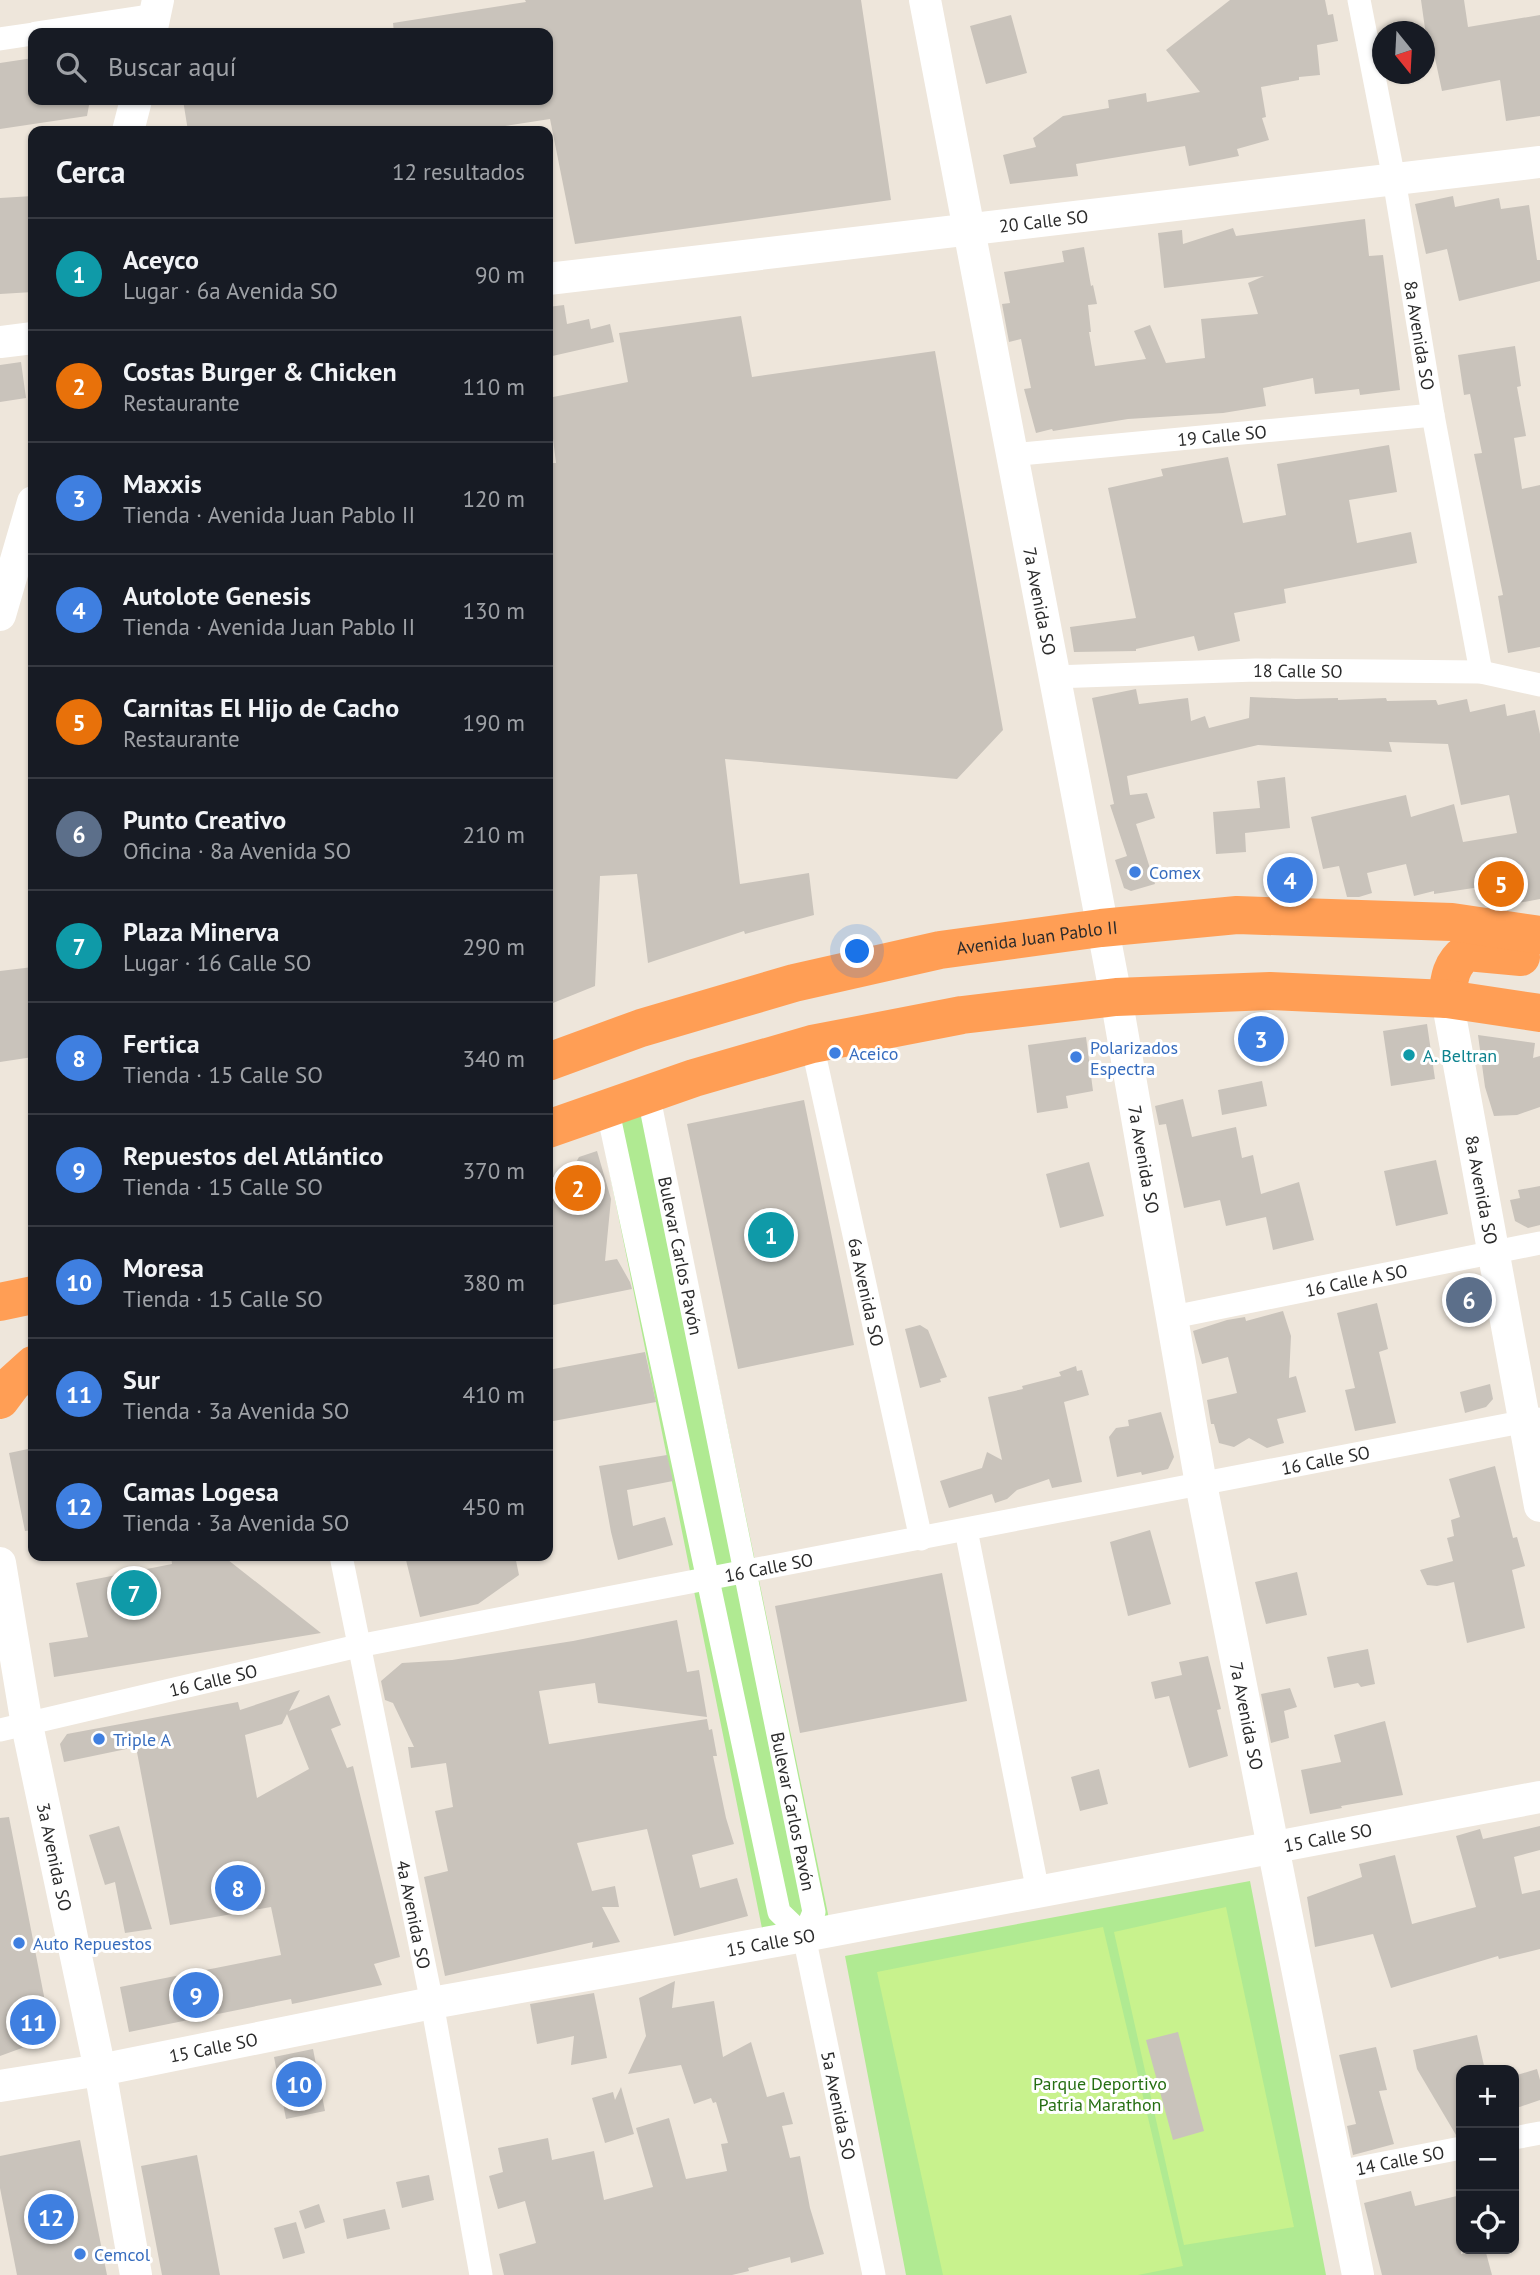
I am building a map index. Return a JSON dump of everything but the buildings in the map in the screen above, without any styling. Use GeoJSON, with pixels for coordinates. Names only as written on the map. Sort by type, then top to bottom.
{"type":"FeatureCollection","features":[{"type":"Feature","properties":{"kind":"highway","name":"Avenida Juan Pablo II"},"geometry":{"type":"LineString","coordinates":[[553,1060],[641,1028],[794,983],[940,950],[1101,928],[1237,915],[1452,922],[1540,935]]}},
{"type":"Feature","properties":{"kind":"highway"},"geometry":{"type":"LineString","coordinates":[[1447,999],[1450,972],[1459,957],[1467,951],[1540,960]]}},
{"type":"Feature","properties":{"kind":"highway"},"geometry":{"type":"LineString","coordinates":[[553,1127],[648,1093],[812,1044],[962,1015],[1116,997],[1270,991],[1447,999],[1540,1013]]}},
{"type":"Feature","properties":{"kind":"highway"},"geometry":{"type":"LineString","coordinates":[[0,1364],[28,1356]]}},
{"type":"Feature","properties":{"kind":"highway"},"geometry":{"type":"LineString","coordinates":[[0,1400],[28,1370]]}},
{"type":"Feature","properties":{"kind":"street","name":"7a Avenida SO"},"geometry":{"type":"LineString","coordinates":[[925,0],[1116,997],[1202,1484],[1358,2275]]}},
{"type":"Feature","properties":{"kind":"street","name":"8a Avenida SO"},"geometry":{"type":"LineString","coordinates":[[1359,0],[1394,179],[1433,415],[1481,672]]}},
{"type":"Feature","properties":{"kind":"street"},"geometry":{"type":"LineString","coordinates":[[70,28],[155,16]]}},
{"type":"Feature","properties":{"kind":"street"},"geometry":{"type":"LineString","coordinates":[[0,38],[28,34]]}},
{"type":"Feature","properties":{"kind":"street"},"geometry":{"type":"LineString","coordinates":[[129,126],[135,105]]}},
{"type":"Feature","properties":{"kind":"street","name":"20 Calle SO"},"geometry":{"type":"LineString","coordinates":[[553,278],[1540,162]]}},
{"type":"Feature","properties":{"kind":"street"},"geometry":{"type":"LineString","coordinates":[[0,341],[28,338]]}},
{"type":"Feature","properties":{"kind":"street","name":"19 Calle SO"},"geometry":{"type":"LineString","coordinates":[[1011,455],[1433,415]]}},
{"type":"Feature","properties":{"kind":"street"},"geometry":{"type":"LineString","coordinates":[[0,615],[28,519]]}},
{"type":"Feature","properties":{"kind":"street","name":"18 Calle SO"},"geometry":{"type":"LineString","coordinates":[[1053,677],[1256,670],[1481,672],[1540,685]]}},
{"type":"Feature","properties":{"kind":"street","name":"8a Avenida SO"},"geometry":{"type":"LineString","coordinates":[[1447,999],[1494,1253],[1532,1420],[1540,1506]]}},
{"type":"Feature","properties":{"kind":"street","name":"6a Avenida SO"},"geometry":{"type":"LineString","coordinates":[[812,1044],[921,1539]]}},
{"type":"Feature","properties":{"kind":"street","name":"Bulevar Carlos Pavón"},"geometry":{"type":"LineString","coordinates":[[607,1107],[779,1912],[804,1936],[814,1912],[648,1093]]}},
{"type":"Feature","properties":{"kind":"street","name":"16 Calle A SO"},"geometry":{"type":"LineString","coordinates":[[1173,1317],[1540,1243]]}},
{"type":"Feature","properties":{"kind":"street","name":"16 Calle SO"},"geometry":{"type":"LineString","coordinates":[[14,1727],[358,1646],[1532,1420]]}},
{"type":"Feature","properties":{"kind":"street"},"geometry":{"type":"LineString","coordinates":[[966,1530],[1038,1892]]}},
{"type":"Feature","properties":{"kind":"street","name":"4a Avenida SO"},"geometry":{"type":"LineString","coordinates":[[342,1561],[432,2003],[481,2275]]}},
{"type":"Feature","properties":{"kind":"street","name":"3a Avenida SO"},"geometry":{"type":"LineString","coordinates":[[0,1563],[14,1727],[100,2070],[136,2275]]}},
{"type":"Feature","properties":{"kind":"street","name":"15 Calle SO"},"geometry":{"type":"LineString","coordinates":[[0,2086],[100,2070],[432,2003],[804,1936],[1540,1797]]}},
{"type":"Feature","properties":{"kind":"street","name":"5a Avenida SO"},"geometry":{"type":"LineString","coordinates":[[804,1936],[874,2275]]}},
{"type":"Feature","properties":{"kind":"street"},"geometry":{"type":"LineString","coordinates":[[1519,2137],[1540,2133]]}},
{"type":"Feature","properties":{"kind":"street","name":"14 Calle SO"},"geometry":{"type":"LineString","coordinates":[[1338,2172],[1456,2149]]}},
{"type":"Feature","properties":{"kind":"green space"},"geometry":{"type":"Polygon","coordinates":[[[657,1087],[834,1943],[768,1958],[598,1115],[657,1087]]]}},
{"type":"Feature","properties":{"kind":"green space","name":"Parque Deportivo Patria Marathon"},"geometry":{"type":"Polygon","coordinates":[[[1250,1881],[1326,2275],[906,2275],[845,1956],[1250,1881]]]}},
{"type":"Feature","properties":{"kind":"green space"},"geometry":{"type":"Polygon","coordinates":[[[1226,1907],[1294,2227],[1184,2245],[1114,1932],[1226,1907]]]}},
{"type":"Feature","properties":{"kind":"green space"},"geometry":{"type":"Polygon","coordinates":[[[1103,1927],[1183,2266],[1138,2275],[943,2275],[877,1972],[1103,1927]]]}},
{"type":"Feature","properties":{"kind":"place","name":"Comex"},"geometry":{"type":"Point","coordinates":[1135,872]}},
{"type":"Feature","properties":{"kind":"place","name":"Autolote Genesis"},"geometry":{"type":"Point","coordinates":[1290,880]}},
{"type":"Feature","properties":{"kind":"place","name":"Carnitas El Hijo de Cacho"},"geometry":{"type":"Point","coordinates":[1501,884]}},
{"type":"Feature","properties":{"kind":"place","name":"Maxxis"},"geometry":{"type":"Point","coordinates":[1261,1039]}},
{"type":"Feature","properties":{"kind":"place","name":"Aceico"},"geometry":{"type":"Point","coordinates":[835,1053]}},
{"type":"Feature","properties":{"kind":"place","name":"A. Beltran"},"geometry":{"type":"Point","coordinates":[1409,1055]}},
{"type":"Feature","properties":{"kind":"place","name":"Polarizados Espectra"},"geometry":{"type":"Point","coordinates":[1076,1057]}},
{"type":"Feature","properties":{"kind":"place","name":"Costas Burger & Chicken"},"geometry":{"type":"Point","coordinates":[578,1188]}},
{"type":"Feature","properties":{"kind":"place","name":"Aceyco"},"geometry":{"type":"Point","coordinates":[771,1235]}},
{"type":"Feature","properties":{"kind":"place","name":"Punto Creativo"},"geometry":{"type":"Point","coordinates":[1469,1300]}},
{"type":"Feature","properties":{"kind":"place","name":"Plaza Minerva"},"geometry":{"type":"Point","coordinates":[134,1593]}},
{"type":"Feature","properties":{"kind":"place","name":"Triple A"},"geometry":{"type":"Point","coordinates":[99,1739]}},
{"type":"Feature","properties":{"kind":"place","name":"Fertica"},"geometry":{"type":"Point","coordinates":[238,1888]}},
{"type":"Feature","properties":{"kind":"place","name":"Auto Repuestos"},"geometry":{"type":"Point","coordinates":[19,1943]}},
{"type":"Feature","properties":{"kind":"place","name":"Repuestos del Atlántico"},"geometry":{"type":"Point","coordinates":[196,1995]}},
{"type":"Feature","properties":{"kind":"place","name":"Sur"},"geometry":{"type":"Point","coordinates":[33,2022]}},
{"type":"Feature","properties":{"kind":"place","name":"Moresa"},"geometry":{"type":"Point","coordinates":[299,2084]}},
{"type":"Feature","properties":{"kind":"place","name":"Camas Logesa"},"geometry":{"type":"Point","coordinates":[51,2217]}},
{"type":"Feature","properties":{"kind":"place","name":"Cemcol"},"geometry":{"type":"Point","coordinates":[80,2254]}}]}
